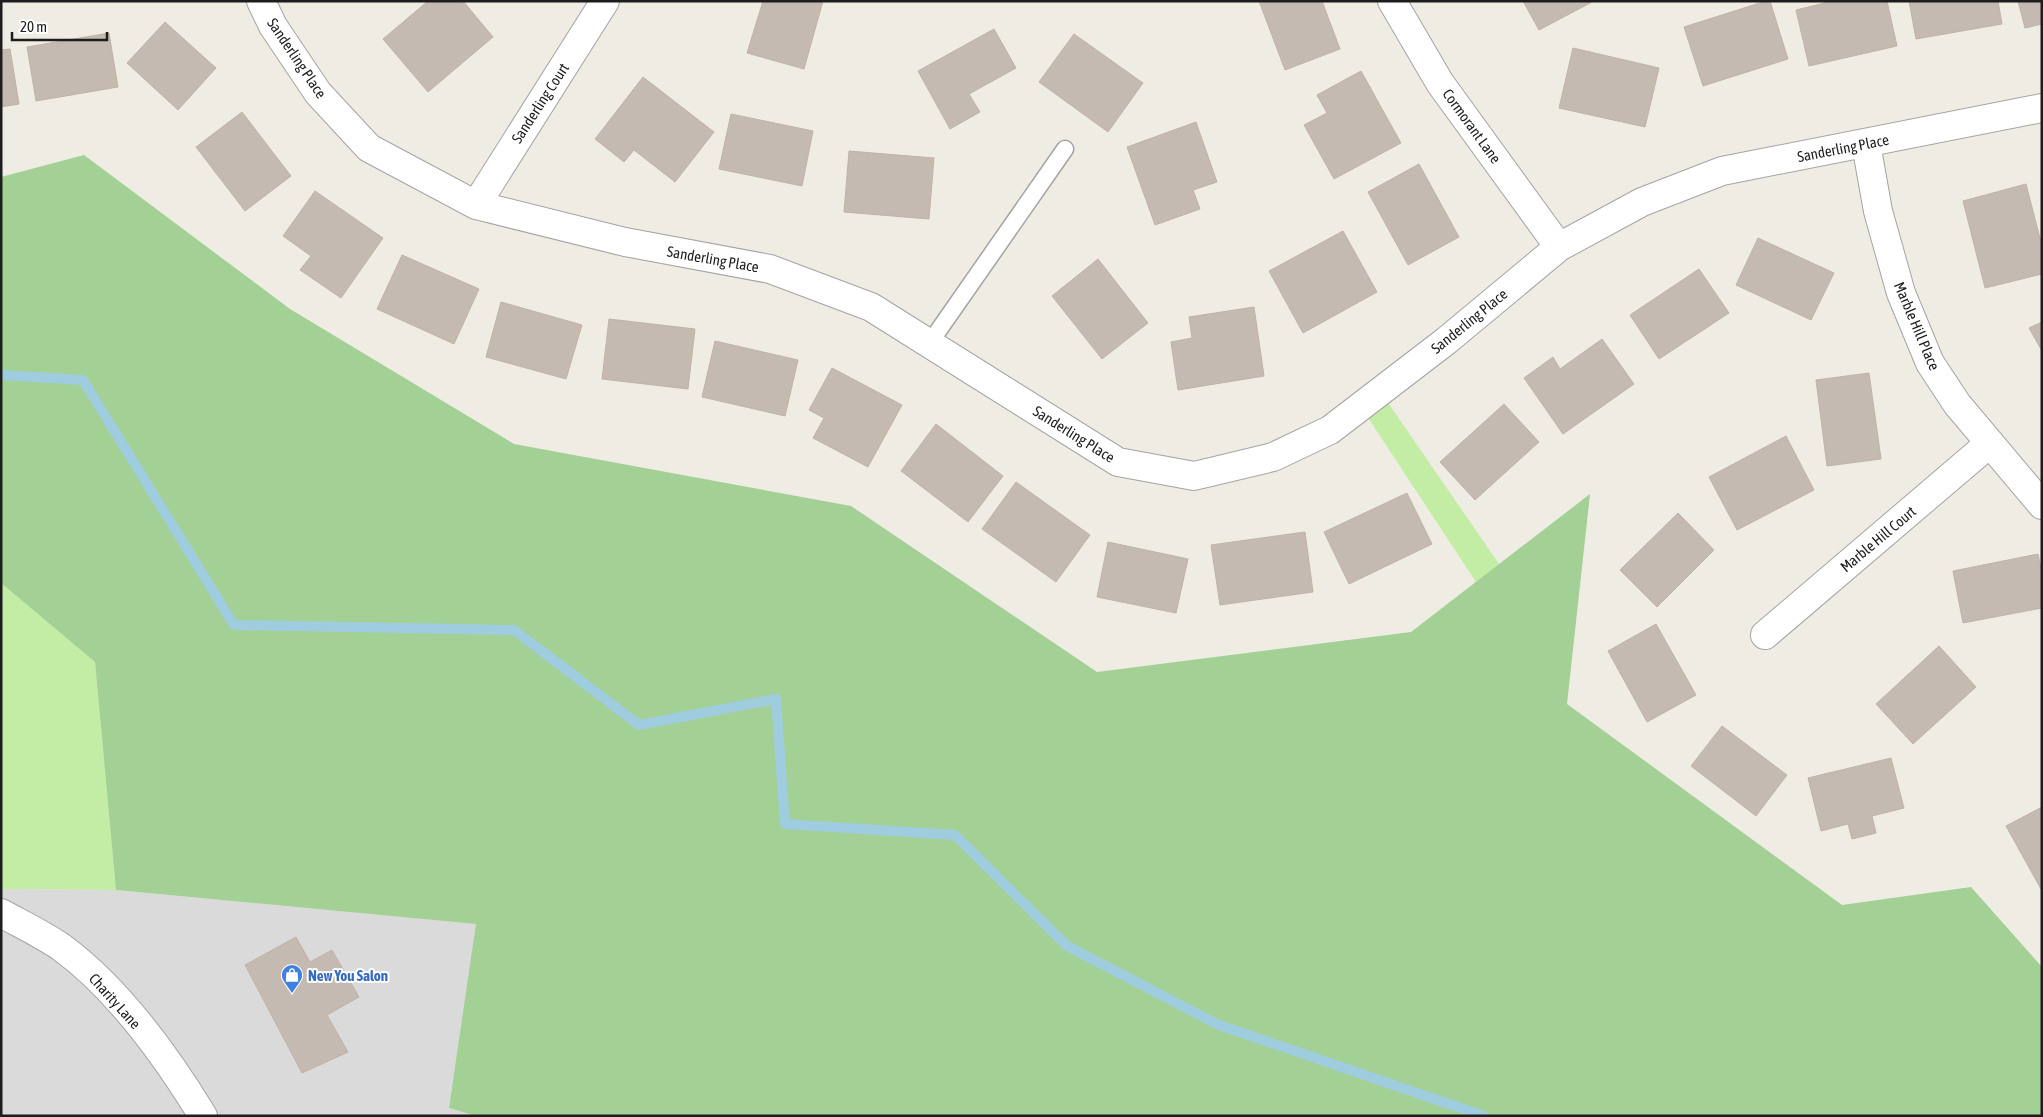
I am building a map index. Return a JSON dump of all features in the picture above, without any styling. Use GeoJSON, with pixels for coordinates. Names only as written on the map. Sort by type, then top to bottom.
{"type":"FeatureCollection","features":[{"type":"Feature","properties":{"kind":"street","name":"Sanderling Place"},"geometry":{"type":"LineString","coordinates":[[260,1],[273,26],[318,93],[369,148],[476,205],[625,242],[770,269],[871,307],[1118,462],[1194,476],[1273,457],[1330,430],[1446,341],[1558,247],[1642,202],[1722,171],[2042,108]]}},
{"type":"Feature","properties":{"kind":"street","name":"Sanderling Court"},"geometry":{"type":"LineString","coordinates":[[476,205],[605,1]]}},
{"type":"Feature","properties":{"kind":"street","name":"Cormorant Lane"},"geometry":{"type":"LineString","coordinates":[[1392,1],[1440,83],[1558,247]]}},
{"type":"Feature","properties":{"kind":"street","name":"Marble Hill Place"},"geometry":{"type":"LineString","coordinates":[[1866,144],[1878,211],[1901,293],[1930,363],[1957,404],[2042,504]]}},
{"type":"Feature","properties":{"kind":"street","name":"Marble Hill Court"},"geometry":{"type":"LineString","coordinates":[[1766,634],[1990,443]]}},
{"type":"Feature","properties":{"kind":"street","name":"Charity Lane"},"geometry":{"type":"LineString","coordinates":[[1,912],[60,947],[99,979],[174,1068],[203,1116]]}},
{"type":"Feature","properties":{"kind":"lane"},"geometry":{"type":"LineString","coordinates":[[929,344],[1065,149]]}},
{"type":"Feature","properties":{"kind":"shaded area"},"geometry":{"type":"Polygon","coordinates":[[[1,889],[116,890],[477,924],[449,1108],[476,1116],[1,1116],[1,889]]]}},
{"type":"Feature","properties":{"kind":"green space"},"geometry":{"type":"Polygon","coordinates":[[[84,155],[290,309],[514,444],[851,506],[1097,672],[1411,632],[1590,494],[1567,704],[1842,905],[1971,887],[2042,967],[2042,1116],[476,1116],[449,1108],[476,924],[116,890],[95,662],[1,583],[1,177],[84,155]]]}},
{"type":"Feature","properties":{"kind":"green space"},"geometry":{"type":"Polygon","coordinates":[[[1380,391],[1499,564],[1476,582],[1361,407],[1380,391]]]}},
{"type":"Feature","properties":{"kind":"green space"},"geometry":{"type":"Polygon","coordinates":[[[1,583],[95,662],[116,890],[1,889],[1,583]]]}},
{"type":"Feature","properties":{"kind":"building"},"geometry":{"type":"Polygon","coordinates":[[[428,1],[463,1],[493,37],[428,92],[383,39],[428,1]]]}},
{"type":"Feature","properties":{"kind":"building"},"geometry":{"type":"Polygon","coordinates":[[[763,1],[823,1],[804,69],[747,53],[763,1]]]}},
{"type":"Feature","properties":{"kind":"building"},"geometry":{"type":"Polygon","coordinates":[[[1259,1],[1322,1],[1340,49],[1285,70],[1259,1]]]}},
{"type":"Feature","properties":{"kind":"building"},"geometry":{"type":"Polygon","coordinates":[[[1523,1],[1592,1],[1592,2],[1539,30],[1523,1]]]}},
{"type":"Feature","properties":{"kind":"building"},"geometry":{"type":"Polygon","coordinates":[[[1770,1],[1788,59],[1703,86],[1684,27],[1770,1]]]}},
{"type":"Feature","properties":{"kind":"building"},"geometry":{"type":"Polygon","coordinates":[[[1833,1],[1887,1],[1897,46],[1809,66],[1796,10],[1833,1]]]}},
{"type":"Feature","properties":{"kind":"building"},"geometry":{"type":"Polygon","coordinates":[[[1909,1],[1998,1],[2002,24],[1916,39],[1909,1]]]}},
{"type":"Feature","properties":{"kind":"building"},"geometry":{"type":"Polygon","coordinates":[[[2018,1],[2042,1],[2042,24],[2025,28],[2018,1]]]}},
{"type":"Feature","properties":{"kind":"building"},"geometry":{"type":"Polygon","coordinates":[[[165,22],[216,68],[178,110],[127,63],[165,22]]]}},
{"type":"Feature","properties":{"kind":"building"},"geometry":{"type":"Polygon","coordinates":[[[994,29],[1016,68],[969,94],[980,112],[950,129],[918,71],[994,29]]]}},
{"type":"Feature","properties":{"kind":"building"},"geometry":{"type":"Polygon","coordinates":[[[109,33],[118,87],[36,101],[27,47],[109,33]]]}},
{"type":"Feature","properties":{"kind":"building"},"geometry":{"type":"Polygon","coordinates":[[[1074,34],[1143,83],[1108,132],[1039,82],[1074,34]]]}},
{"type":"Feature","properties":{"kind":"building"},"geometry":{"type":"Polygon","coordinates":[[[1573,48],[1659,68],[1645,127],[1559,108],[1573,48]]]}},
{"type":"Feature","properties":{"kind":"building"},"geometry":{"type":"Polygon","coordinates":[[[10,49],[19,104],[1,107],[1,50],[10,49]]]}},
{"type":"Feature","properties":{"kind":"building"},"geometry":{"type":"Polygon","coordinates":[[[1361,71],[1401,143],[1334,179],[1304,125],[1327,113],[1317,95],[1361,71]]]}},
{"type":"Feature","properties":{"kind":"building"},"geometry":{"type":"Polygon","coordinates":[[[643,77],[714,132],[675,182],[634,150],[624,162],[595,139],[643,77]]]}},
{"type":"Feature","properties":{"kind":"building"},"geometry":{"type":"Polygon","coordinates":[[[242,112],[291,176],[245,211],[196,147],[242,112]]]}},
{"type":"Feature","properties":{"kind":"building"},"geometry":{"type":"Polygon","coordinates":[[[731,114],[813,131],[802,186],[719,169],[731,114]]]}},
{"type":"Feature","properties":{"kind":"building"},"geometry":{"type":"Polygon","coordinates":[[[1196,122],[1217,182],[1193,190],[1200,209],[1155,225],[1127,147],[1196,122]]]}},
{"type":"Feature","properties":{"kind":"building"},"geometry":{"type":"Polygon","coordinates":[[[849,151],[934,158],[929,219],[844,212],[849,151]]]}},
{"type":"Feature","properties":{"kind":"building"},"geometry":{"type":"Polygon","coordinates":[[[1419,164],[1459,237],[1408,265],[1368,192],[1419,164]]]}},
{"type":"Feature","properties":{"kind":"building"},"geometry":{"type":"Polygon","coordinates":[[[2026,184],[2042,246],[2042,274],[1985,288],[1963,201],[2026,184]]]}},
{"type":"Feature","properties":{"kind":"building"},"geometry":{"type":"Polygon","coordinates":[[[315,191],[383,238],[341,298],[300,270],[311,256],[283,236],[315,191]]]}},
{"type":"Feature","properties":{"kind":"building"},"geometry":{"type":"Polygon","coordinates":[[[1343,231],[1377,292],[1303,333],[1269,271],[1343,231]]]}},
{"type":"Feature","properties":{"kind":"building"},"geometry":{"type":"Polygon","coordinates":[[[1758,238],[1834,273],[1811,320],[1736,285],[1758,238]]]}},
{"type":"Feature","properties":{"kind":"building"},"geometry":{"type":"Polygon","coordinates":[[[402,255],[479,289],[454,344],[377,309],[402,255]]]}},
{"type":"Feature","properties":{"kind":"building"},"geometry":{"type":"Polygon","coordinates":[[[1098,259],[1148,323],[1102,359],[1052,296],[1098,259]]]}},
{"type":"Feature","properties":{"kind":"building"},"geometry":{"type":"Polygon","coordinates":[[[1699,269],[1729,313],[1659,359],[1630,315],[1699,269]]]}},
{"type":"Feature","properties":{"kind":"building"},"geometry":{"type":"Polygon","coordinates":[[[501,302],[582,325],[566,379],[486,357],[501,302]]]}},
{"type":"Feature","properties":{"kind":"building"},"geometry":{"type":"Polygon","coordinates":[[[1254,307],[1264,376],[1178,390],[1171,342],[1192,338],[1189,317],[1254,307]]]}},
{"type":"Feature","properties":{"kind":"building"},"geometry":{"type":"Polygon","coordinates":[[[609,319],[695,329],[688,389],[602,379],[609,319]]]}},
{"type":"Feature","properties":{"kind":"building"},"geometry":{"type":"Polygon","coordinates":[[[2042,322],[2042,351],[2029,328],[2042,322]]]}},
{"type":"Feature","properties":{"kind":"building"},"geometry":{"type":"Polygon","coordinates":[[[1602,339],[1634,384],[1563,434],[1524,378],[1553,357],[1560,369],[1602,339]]]}},
{"type":"Feature","properties":{"kind":"building"},"geometry":{"type":"Polygon","coordinates":[[[715,341],[798,360],[785,416],[702,397],[715,341]]]}},
{"type":"Feature","properties":{"kind":"building"},"geometry":{"type":"Polygon","coordinates":[[[832,368],[902,405],[868,467],[813,438],[824,418],[809,410],[832,368]]]}},
{"type":"Feature","properties":{"kind":"building"},"geometry":{"type":"Polygon","coordinates":[[[1869,373],[1881,459],[1827,466],[1816,380],[1869,373]]]}},
{"type":"Feature","properties":{"kind":"building"},"geometry":{"type":"Polygon","coordinates":[[[1504,404],[1539,442],[1475,500],[1440,462],[1504,404]]]}},
{"type":"Feature","properties":{"kind":"building"},"geometry":{"type":"Polygon","coordinates":[[[936,424],[1003,476],[968,522],[901,471],[936,424]]]}},
{"type":"Feature","properties":{"kind":"building"},"geometry":{"type":"Polygon","coordinates":[[[1786,436],[1814,490],[1737,530],[1709,477],[1786,436]]]}},
{"type":"Feature","properties":{"kind":"building"},"geometry":{"type":"Polygon","coordinates":[[[1016,482],[1090,535],[1056,582],[982,529],[1016,482]]]}},
{"type":"Feature","properties":{"kind":"building"},"geometry":{"type":"Polygon","coordinates":[[[1407,493],[1432,544],[1349,584],[1324,532],[1407,493]]]}},
{"type":"Feature","properties":{"kind":"building"},"geometry":{"type":"Polygon","coordinates":[[[1678,513],[1714,550],[1657,607],[1620,570],[1678,513]]]}},
{"type":"Feature","properties":{"kind":"building"},"geometry":{"type":"Polygon","coordinates":[[[1305,532],[1313,592],[1220,605],[1211,545],[1305,532]]]}},
{"type":"Feature","properties":{"kind":"building"},"geometry":{"type":"Polygon","coordinates":[[[1108,542],[1188,559],[1176,613],[1097,597],[1108,542]]]}},
{"type":"Feature","properties":{"kind":"building"},"geometry":{"type":"Polygon","coordinates":[[[2038,554],[2042,573],[2042,608],[1963,623],[1953,571],[2038,554]]]}},
{"type":"Feature","properties":{"kind":"building"},"geometry":{"type":"Polygon","coordinates":[[[1656,624],[1696,695],[1647,722],[1608,651],[1656,624]]]}},
{"type":"Feature","properties":{"kind":"building"},"geometry":{"type":"Polygon","coordinates":[[[1939,646],[1976,687],[1913,744],[1876,704],[1939,646]]]}},
{"type":"Feature","properties":{"kind":"building"},"geometry":{"type":"Polygon","coordinates":[[[1722,726],[1787,775],[1756,816],[1691,766],[1722,726]]]}},
{"type":"Feature","properties":{"kind":"building"},"geometry":{"type":"Polygon","coordinates":[[[1891,758],[1904,808],[1872,816],[1876,833],[1852,839],[1848,824],[1821,831],[1808,778],[1891,758]]]}},
{"type":"Feature","properties":{"kind":"building"},"geometry":{"type":"Polygon","coordinates":[[[2042,807],[2042,891],[2006,826],[2042,807]]]}},
{"type":"Feature","properties":{"kind":"building"},"geometry":{"type":"Polygon","coordinates":[[[296,937],[310,962],[332,950],[359,997],[327,1015],[348,1052],[302,1073],[245,965],[296,937]]]}},
{"type":"Feature","properties":{"kind":"waterway"},"geometry":{"type":"LineString","coordinates":[[1,375],[83,380],[234,625],[514,630],[639,725],[776,699],[785,824],[955,835],[1067,946],[1219,1025],[1484,1116]]}},
{"type":"Feature","properties":{"kind":"place","name":"New You Salon"},"geometry":{"type":"Point","coordinates":[292,994]}}]}
